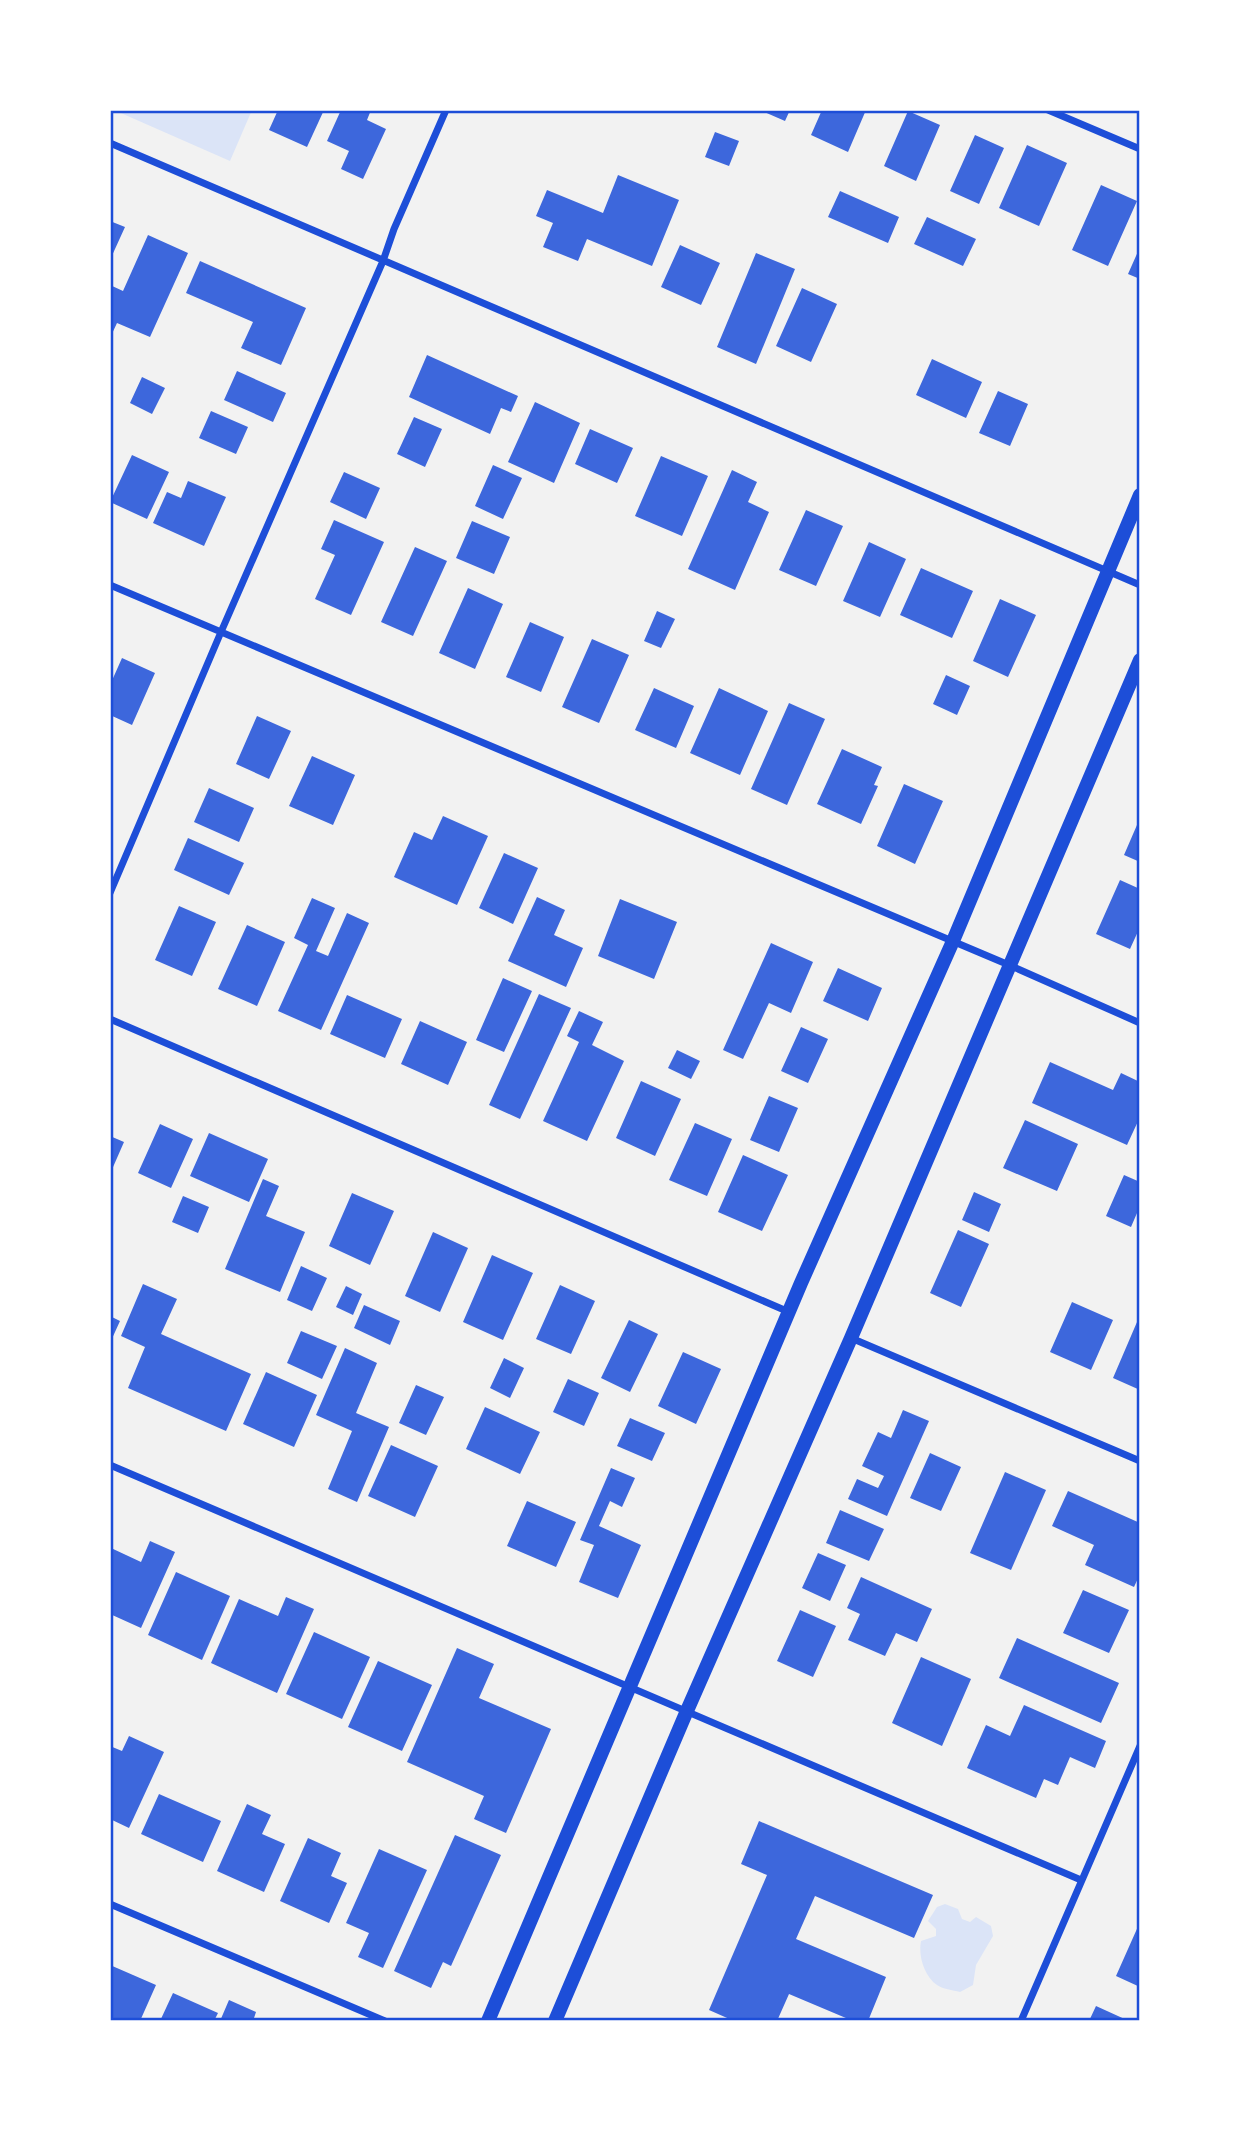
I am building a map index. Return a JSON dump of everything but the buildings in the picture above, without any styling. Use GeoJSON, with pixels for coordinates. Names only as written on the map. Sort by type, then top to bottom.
{"type":"FeatureCollection","features":[{"type":"Feature","properties":{"kind":"main road"},"geometry":{"type":"LineString","coordinates":[[488,2021],[789,1312],[953,941],[1140,495]]}},
{"type":"Feature","properties":{"kind":"main road"},"geometry":{"type":"LineString","coordinates":[[555,2021],[686,1713],[851,1338],[1140,660]]}},
{"type":"Feature","properties":{"kind":"street"},"geometry":{"type":"LineString","coordinates":[[110,893],[446,110]]}},
{"type":"Feature","properties":{"kind":"street"},"geometry":{"type":"LineString","coordinates":[[1048,110],[1140,149]]}},
{"type":"Feature","properties":{"kind":"street"},"geometry":{"type":"LineString","coordinates":[[110,143],[1140,585]]}},
{"type":"Feature","properties":{"kind":"street"},"geometry":{"type":"LineString","coordinates":[[110,585],[953,941],[1140,1023]]}},
{"type":"Feature","properties":{"kind":"street"},"geometry":{"type":"LineString","coordinates":[[110,1019],[789,1312]]}},
{"type":"Feature","properties":{"kind":"street"},"geometry":{"type":"LineString","coordinates":[[851,1338],[1140,1461]]}},
{"type":"Feature","properties":{"kind":"street"},"geometry":{"type":"LineString","coordinates":[[110,1465],[629,1689],[1082,1880]]}},
{"type":"Feature","properties":{"kind":"street"},"geometry":{"type":"LineString","coordinates":[[1021,2021],[1140,1746]]}},
{"type":"Feature","properties":{"kind":"street"},"geometry":{"type":"LineString","coordinates":[[110,1904],[386,2021]]}},
{"type":"Feature","properties":{"kind":"shaded area"},"geometry":{"type":"Polygon","coordinates":[[[114,110],[252,110],[230,161],[114,110]]]}},
{"type":"Feature","properties":{"kind":"shaded area"},"geometry":{"type":"Polygon","coordinates":[[[945,1904],[958,1909],[962,1919],[970,1922],[976,1917],[991,1926],[993,1936],[976,1965],[973,1985],[960,1992],[942,1988],[932,1981],[921,1959],[921,1941],[936,1936],[936,1929],[928,1921],[937,1907],[945,1904]]]}}]}
